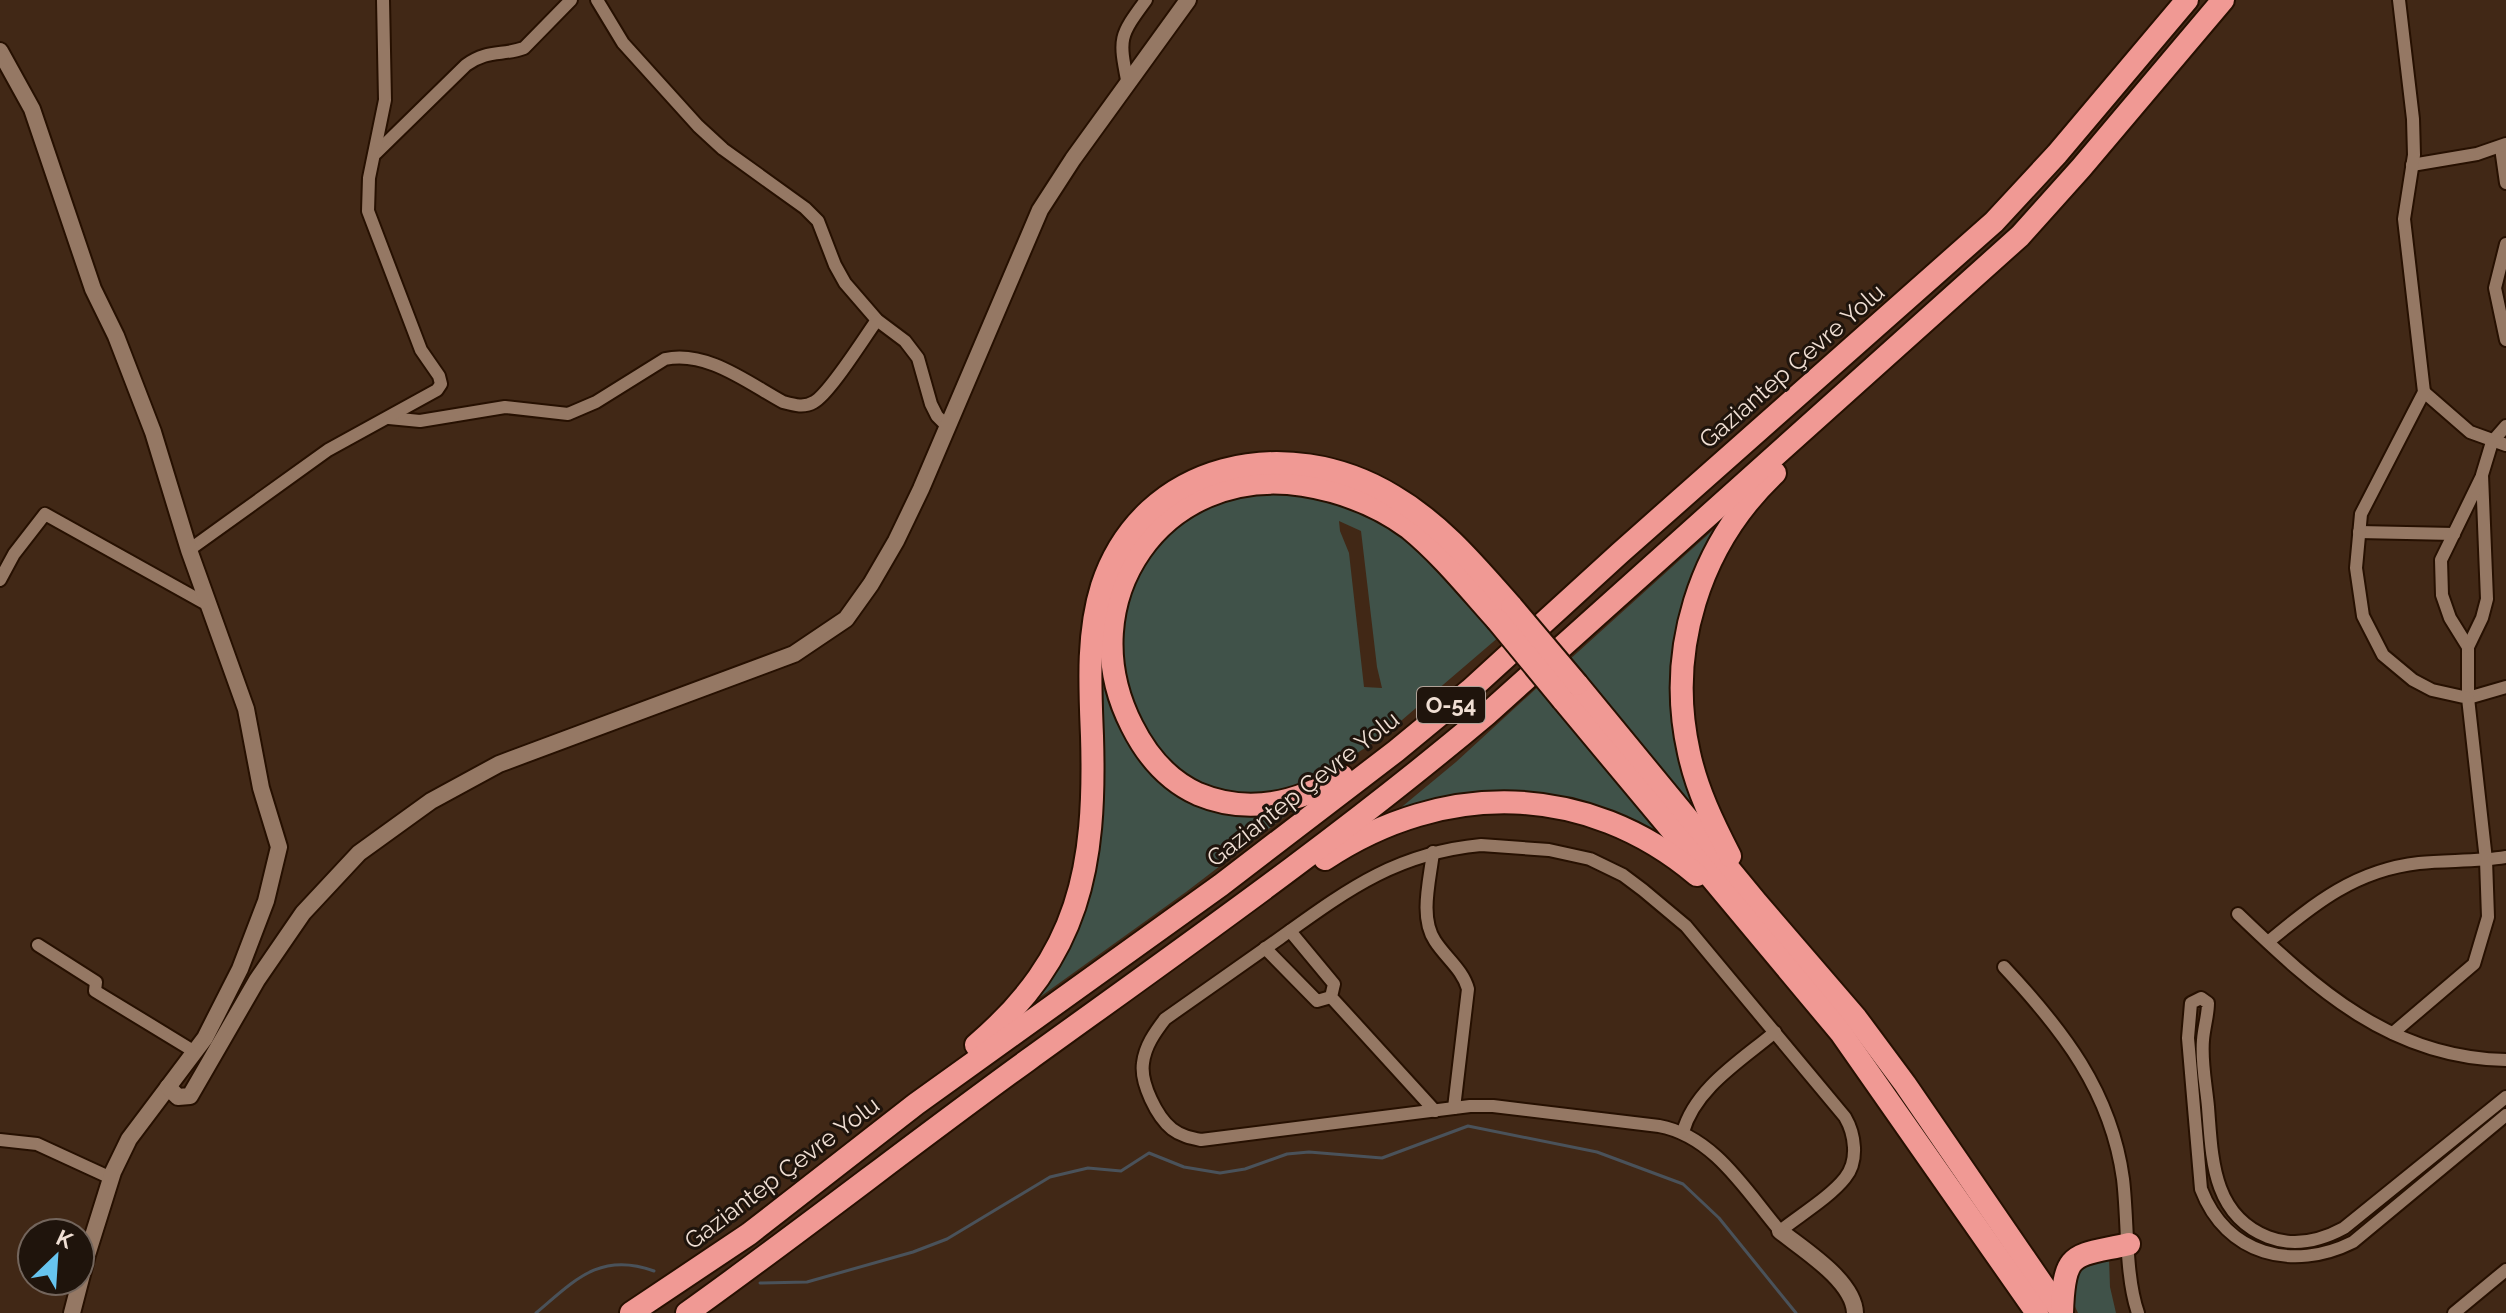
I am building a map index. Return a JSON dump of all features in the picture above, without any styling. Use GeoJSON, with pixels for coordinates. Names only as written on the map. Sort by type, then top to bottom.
{"type":"FeatureCollection","features":[{"type":"Feature","properties":{"kind":"highway","name":"Gaziantep Çevre Yolu"},"geometry":{"type":"LineString","coordinates":[[631,1313],[749,1234],[916,1104],[1221,885],[1470,690],[1543,621],[1994,222],[2057,154],[2187,0]]}},
{"type":"Feature","properties":{"kind":"highway","name":"O-54"},"geometry":{"type":"LineString","coordinates":[[687,1313],[945,1120],[1244,905],[1420,771],[1487,714],[2020,236],[2223,0]]}},
{"type":"Feature","properties":{"kind":"highway"},"geometry":{"type":"LineString","coordinates":[[1792,957],[1731,858],[1708,812],[1689,754],[1684,720],[1684,651],[1689,619],[1702,575],[1735,517],[1759,488],[1804,445],[1838,398]]}},
{"type":"Feature","properties":{"kind":"highway"},"geometry":{"type":"LineString","coordinates":[[916,1104],[943,1070],[998,1027],[1021,1002],[1046,969],[1066,928],[1083,877],[1092,825],[1090,673],[1096,609],[1109,569],[1123,542],[1145,513],[1162,498],[1181,485],[1200,478],[1250,465],[1279,464],[1339,473],[1391,494],[1435,525],[1570,692],[1757,903],[2037,1313]]}},
{"type":"Feature","properties":{"kind":"highway"},"geometry":{"type":"LineString","coordinates":[[1470,690],[1317,791],[1264,805],[1239,805],[1213,800],[1189,790],[1155,763],[1129,722],[1113,673],[1111,648],[1116,608],[1130,569],[1160,525],[1176,512],[1211,493],[1260,482],[1287,483],[1348,496],[1384,513],[1407,527],[1504,614]]}},
{"type":"Feature","properties":{"kind":"highway"},"geometry":{"type":"LineString","coordinates":[[1244,905],[1292,881],[1350,843],[1406,818],[1465,804],[1500,801],[1546,804],[1602,819],[1658,845],[1792,957],[1856,1018],[2062,1313]]}},
{"type":"Feature","properties":{"kind":"highway"},"geometry":{"type":"LineString","coordinates":[[2062,1313],[2063,1284],[2069,1266],[2078,1256],[2129,1244]]}},
{"type":"Feature","properties":{"kind":"street"},"geometry":{"type":"LineString","coordinates":[[189,550],[328,450],[437,390],[441,384],[421,350],[368,211],[366,195],[385,100],[383,0]]}},
{"type":"Feature","properties":{"kind":"street"},"geometry":{"type":"LineString","coordinates":[[376,153],[466,65],[491,52],[515,52],[524,48],[571,0]]}},
{"type":"Feature","properties":{"kind":"street"},"geometry":{"type":"LineString","coordinates":[[597,0],[623,43],[698,126],[723,149],[805,208],[818,221],[845,283],[877,320],[905,341],[918,358],[931,404],[947,426]]}},
{"type":"Feature","properties":{"kind":"street"},"geometry":{"type":"LineString","coordinates":[[1128,85],[1121,38],[1146,0]]}},
{"type":"Feature","properties":{"kind":"street"},"geometry":{"type":"LineString","coordinates":[[168,1087],[178,1097],[190,1096],[257,980],[303,913],[359,853],[431,801],[499,764],[794,654],[846,619],[896,541],[1040,210],[1073,159],[1188,0]]}},
{"type":"Feature","properties":{"kind":"street"},"geometry":{"type":"LineString","coordinates":[[2399,0],[2413,119],[2412,165],[2404,219],[2424,392],[2361,514],[2356,568],[2363,616],[2383,655],[2413,680],[2432,690],[2468,698],[2506,687]]}},
{"type":"Feature","properties":{"kind":"street"},"geometry":{"type":"LineString","coordinates":[[0,51],[32,109],[93,289],[116,336],[153,432],[189,550],[246,709],[261,788],[279,847],[266,901],[240,969],[205,1038],[129,1139],[111,1178],[72,1313]]}},
{"type":"Feature","properties":{"kind":"street"},"geometry":{"type":"LineString","coordinates":[[2412,165],[2504,146],[2506,183]]}},
{"type":"Feature","properties":{"kind":"street"},"geometry":{"type":"LineString","coordinates":[[2506,244],[2495,288],[2506,340]]}},
{"type":"Feature","properties":{"kind":"street"},"geometry":{"type":"LineString","coordinates":[[389,418],[420,421],[505,407],[568,414],[596,402],[665,359],[675,357],[707,362],[735,374],[783,402],[795,406],[811,404],[824,395],[877,320]]}},
{"type":"Feature","properties":{"kind":"street"},"geometry":{"type":"LineString","coordinates":[[2424,392],[2470,432],[2506,445]]}},
{"type":"Feature","properties":{"kind":"street"},"geometry":{"type":"LineString","coordinates":[[2468,647],[2450,618],[2442,595],[2441,560],[2482,475],[2492,442],[2506,426]]}},
{"type":"Feature","properties":{"kind":"street"},"geometry":{"type":"LineString","coordinates":[[2393,1033],[2474,964],[2488,917],[2486,860],[2468,698],[2468,647],[2487,599],[2482,475]]}},
{"type":"Feature","properties":{"kind":"street"},"geometry":{"type":"LineString","coordinates":[[0,580],[14,554],[45,514],[210,606]]}},
{"type":"Feature","properties":{"kind":"street"},"geometry":{"type":"LineString","coordinates":[[2359,532],[2454,534]]}},
{"type":"Feature","properties":{"kind":"street"},"geometry":{"type":"LineString","coordinates":[[1780,1231],[1847,1176],[1854,1132],[1845,1117],[1686,926],[1623,875],[1590,859],[1549,850],[1481,845],[1433,852],[1378,873],[1315,912],[1165,1019],[1146,1049],[1142,1066],[1145,1083],[1162,1116],[1172,1129],[1185,1137],[1201,1140],[1454,1108],[1493,1106],[1659,1126],[1683,1132],[1708,1148],[1780,1231],[1845,1285],[1855,1302],[1855,1313]]}},
{"type":"Feature","properties":{"kind":"street"},"geometry":{"type":"LineString","coordinates":[[1433,852],[1427,911],[1430,931],[1463,976],[1468,989],[1454,1108]]}},
{"type":"Feature","properties":{"kind":"street"},"geometry":{"type":"LineString","coordinates":[[2268,942],[2318,901],[2367,874],[2418,863],[2506,857]]}},
{"type":"Feature","properties":{"kind":"street"},"geometry":{"type":"LineString","coordinates":[[2238,914],[2328,996],[2376,1026],[2434,1049],[2487,1060],[2506,1060]]}},
{"type":"Feature","properties":{"kind":"street"},"geometry":{"type":"LineString","coordinates":[[1290,931],[1334,984],[1331,997]]}},
{"type":"Feature","properties":{"kind":"street"},"geometry":{"type":"LineString","coordinates":[[38,945],[96,982],[95,991],[195,1052]]}},
{"type":"Feature","properties":{"kind":"street"},"geometry":{"type":"LineString","coordinates":[[1265,948],[1317,1001],[1331,997]]}},
{"type":"Feature","properties":{"kind":"street"},"geometry":{"type":"LineString","coordinates":[[2004,967],[2065,1037],[2096,1089],[2118,1154],[2129,1244],[2131,1293],[2138,1313]]}},
{"type":"Feature","properties":{"kind":"street"},"geometry":{"type":"LineString","coordinates":[[1331,997],[1435,1111]]}},
{"type":"Feature","properties":{"kind":"street"},"geometry":{"type":"LineString","coordinates":[[2506,1097],[2344,1228],[2319,1239],[2302,1242],[2273,1239],[2247,1226],[2219,1190],[2212,1156],[2202,1050],[2209,1007],[2201,998],[2191,1003],[2188,1038],[2201,1189],[2223,1227],[2240,1241],[2260,1251],[2282,1256],[2306,1256],[2330,1252],[2353,1242],[2506,1115]]}},
{"type":"Feature","properties":{"kind":"street"},"geometry":{"type":"LineString","coordinates":[[1683,1132],[1702,1095],[1775,1032]]}},
{"type":"Feature","properties":{"kind":"street"},"geometry":{"type":"LineString","coordinates":[[0,1140],[37,1144],[111,1178]]}},
{"type":"Feature","properties":{"kind":"street"},"geometry":{"type":"LineString","coordinates":[[2454,1313],[2506,1270]]}},
{"type":"Feature","properties":{"kind":"green space"},"geometry":{"type":"Polygon","coordinates":[[[1286,491],[1359,508],[1419,546],[1500,636],[1381,738],[1299,787],[1272,794],[1229,794],[1183,776],[1150,742],[1123,674],[1121,641],[1124,611],[1146,555],[1185,516],[1234,496],[1286,491]],[[1339,521],[1349,553],[1364,687],[1382,688],[1377,667],[1361,531],[1339,521]]]}},
{"type":"Feature","properties":{"kind":"green space"},"geometry":{"type":"Polygon","coordinates":[[[1724,520],[1678,639],[1708,829],[1568,661],[1724,520]]]}},
{"type":"Feature","properties":{"kind":"green space"},"geometry":{"type":"Polygon","coordinates":[[[1107,661],[1176,790],[1301,804],[1186,892],[1026,1007],[1074,929],[1101,665],[1107,661]]]}},
{"type":"Feature","properties":{"kind":"green space"},"geometry":{"type":"Polygon","coordinates":[[[1540,685],[1686,854],[1590,807],[1392,815],[1456,762],[1540,685]]]}},
{"type":"Feature","properties":{"kind":"green space"},"geometry":{"type":"Polygon","coordinates":[[[2109,1258],[2110,1287],[2116,1313],[2078,1313],[2073,1284],[2078,1265],[2109,1258]]]}},
{"type":"Feature","properties":{"kind":"waterway"},"geometry":{"type":"LineString","coordinates":[[760,1283],[807,1282],[913,1252],[947,1239],[1050,1177],[1088,1168],[1121,1171],[1149,1153],[1184,1167],[1220,1173],[1245,1169],[1287,1154],[1309,1152],[1382,1158],[1468,1126],[1597,1152],[1683,1184],[1719,1218],[1796,1313]]}},
{"type":"Feature","properties":{"kind":"waterway"},"geometry":{"type":"LineString","coordinates":[[536,1313],[576,1280],[603,1267],[635,1266],[654,1271]]}}]}
